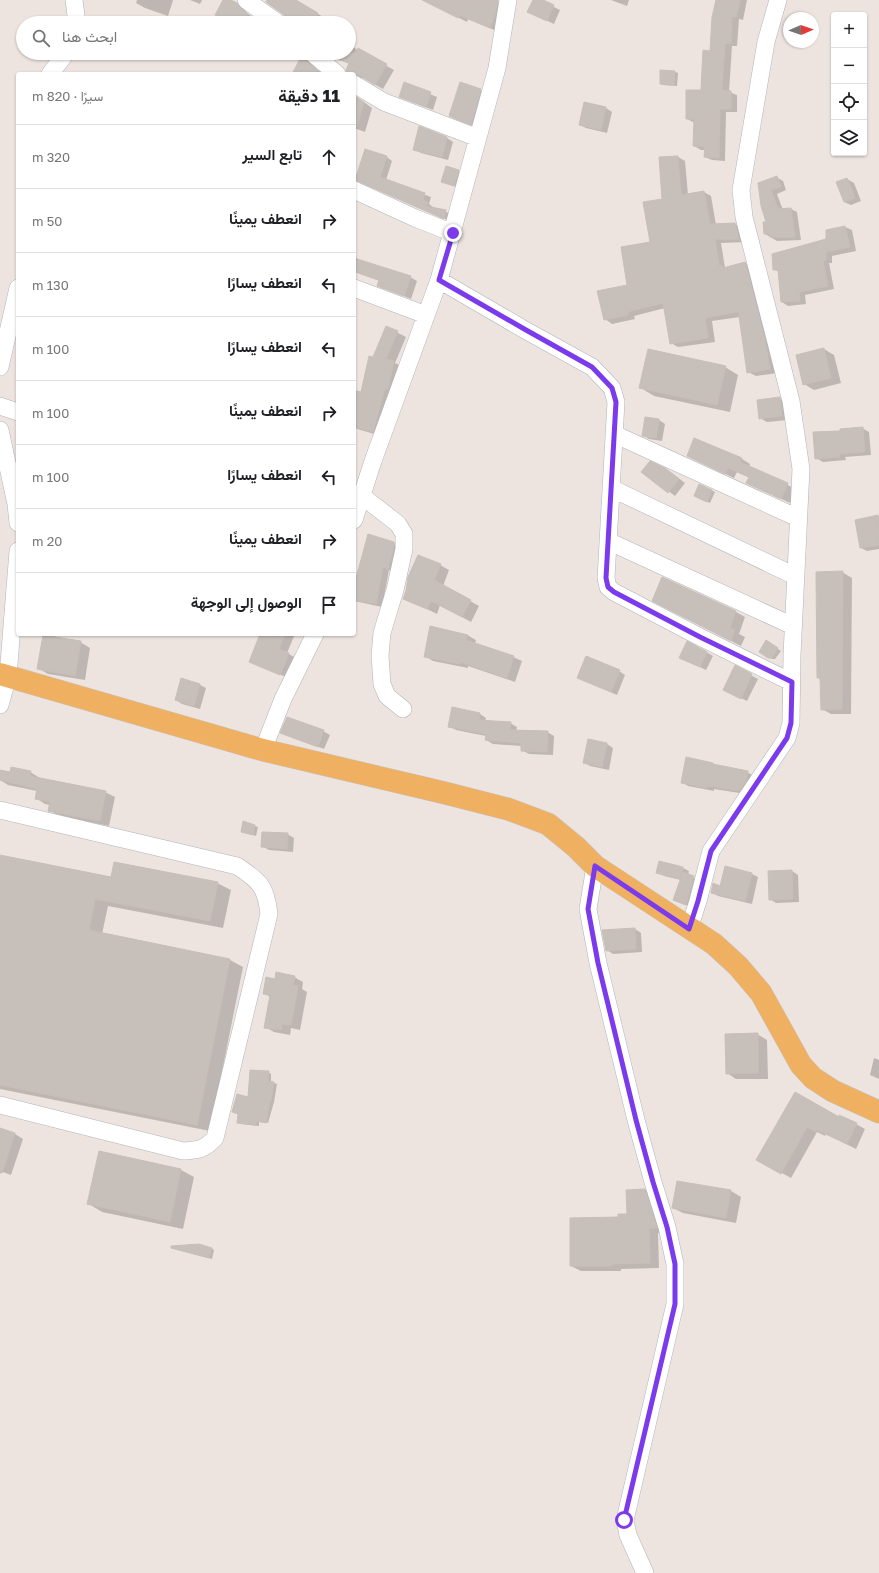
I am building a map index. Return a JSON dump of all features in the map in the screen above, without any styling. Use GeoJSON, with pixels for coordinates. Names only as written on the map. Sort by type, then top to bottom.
{"type":"FeatureCollection","features":[{"type":"Feature","properties":{"kind":"main road"},"geometry":{"type":"LineString","coordinates":[[4,675],[263,750],[508,809],[548,824],[576,847],[595,866],[714,944],[738,966],[761,993],[801,1065],[812,1078],[832,1091],[879,1112]]}},
{"type":"Feature","properties":{"kind":"street"},"geometry":{"type":"LineString","coordinates":[[74,0],[76,16]]}},
{"type":"Feature","properties":{"kind":"street"},"geometry":{"type":"LineString","coordinates":[[246,0],[268,16]]}},
{"type":"Feature","properties":{"kind":"street"},"geometry":{"type":"LineString","coordinates":[[356,514],[373,461],[439,280],[453,233],[496,68],[508,0]]}},
{"type":"Feature","properties":{"kind":"street"},"geometry":{"type":"LineString","coordinates":[[689,929],[711,851],[787,738],[791,723],[793,626],[801,469],[791,401],[744,217],[741,190],[766,42],[778,0]]}},
{"type":"Feature","properties":{"kind":"street"},"geometry":{"type":"LineString","coordinates":[[52,72],[61,60]]}},
{"type":"Feature","properties":{"kind":"street"},"geometry":{"type":"LineString","coordinates":[[320,60],[335,72]]}},
{"type":"Feature","properties":{"kind":"street"},"geometry":{"type":"LineString","coordinates":[[356,85],[384,102],[478,138]]}},
{"type":"Feature","properties":{"kind":"street"},"geometry":{"type":"LineString","coordinates":[[356,191],[415,218],[453,233]]}},
{"type":"Feature","properties":{"kind":"street"},"geometry":{"type":"LineString","coordinates":[[439,280],[592,367],[612,388],[616,402],[606,578],[608,587],[614,592],[700,637],[792,682]]}},
{"type":"Feature","properties":{"kind":"street"},"geometry":{"type":"LineString","coordinates":[[356,289],[426,315]]}},
{"type":"Feature","properties":{"kind":"street"},"geometry":{"type":"LineString","coordinates":[[0,367],[16,297]]}},
{"type":"Feature","properties":{"kind":"street"},"geometry":{"type":"LineString","coordinates":[[0,406],[16,411]]}},
{"type":"Feature","properties":{"kind":"street"},"geometry":{"type":"LineString","coordinates":[[0,430],[16,504]]}},
{"type":"Feature","properties":{"kind":"street"},"geometry":{"type":"LineString","coordinates":[[614,434],[798,518]]}},
{"type":"Feature","properties":{"kind":"street"},"geometry":{"type":"LineString","coordinates":[[611,488],[795,576]]}},
{"type":"Feature","properties":{"kind":"street"},"geometry":{"type":"LineString","coordinates":[[362,496],[398,524],[404,534],[404,549],[395,590],[382,633],[380,656],[382,684],[387,696],[403,709]]}},
{"type":"Feature","properties":{"kind":"street"},"geometry":{"type":"LineString","coordinates":[[608,541],[793,626]]}},
{"type":"Feature","properties":{"kind":"street"},"geometry":{"type":"LineString","coordinates":[[0,705],[16,570]]}},
{"type":"Feature","properties":{"kind":"street"},"geometry":{"type":"LineString","coordinates":[[263,750],[283,699],[314,636]]}},
{"type":"Feature","properties":{"kind":"street"},"geometry":{"type":"LineString","coordinates":[[0,810],[237,866],[254,877],[267,896],[269,914],[215,1138],[208,1146],[196,1150],[183,1151],[0,1105]]}},
{"type":"Feature","properties":{"kind":"street"},"geometry":{"type":"LineString","coordinates":[[595,866],[588,909],[598,963],[636,1120],[667,1227],[675,1264],[675,1304],[624,1520],[628,1535],[645,1573]]}},
{"type":"Feature","properties":{"kind":"building"},"geometry":{"type":"Polygon","coordinates":[[[223,0],[231,0],[237,3],[240,8],[248,14],[247,16],[215,15],[223,0]]]}},
{"type":"Feature","properties":{"kind":"building"},"geometry":{"type":"Polygon","coordinates":[[[267,0],[296,0],[318,13],[316,16],[284,16],[266,2],[267,0]]]}},
{"type":"Feature","properties":{"kind":"building"},"geometry":{"type":"Polygon","coordinates":[[[422,0],[498,0],[495,15],[490,28],[459,15],[458,18],[422,0]]]}},
{"type":"Feature","properties":{"kind":"building"},"geometry":{"type":"Polygon","coordinates":[[[533,0],[543,0],[554,5],[547,21],[527,12],[533,0]]]}},
{"type":"Feature","properties":{"kind":"building"},"geometry":{"type":"Polygon","coordinates":[[[716,0],[740,0],[736,17],[732,16],[731,43],[725,43],[722,90],[731,91],[731,109],[720,109],[719,158],[704,157],[705,147],[693,146],[694,119],[686,119],[686,90],[701,90],[703,50],[710,51],[712,17],[716,0]]]}},
{"type":"Feature","properties":{"kind":"building"},"geometry":{"type":"Polygon","coordinates":[[[358,48],[387,64],[375,85],[356,74],[356,72],[347,72],[349,63],[340,60],[356,60],[356,51],[358,48]]]}},
{"type":"Feature","properties":{"kind":"building"},"geometry":{"type":"Polygon","coordinates":[[[299,60],[305,60],[317,70],[316,72],[293,72],[299,60]]]}},
{"type":"Feature","properties":{"kind":"building"},"geometry":{"type":"Polygon","coordinates":[[[660,70],[675,71],[674,85],[660,84],[660,70]]]}},
{"type":"Feature","properties":{"kind":"building"},"geometry":{"type":"Polygon","coordinates":[[[404,82],[431,92],[426,107],[399,97],[404,82]]]}},
{"type":"Feature","properties":{"kind":"building"},"geometry":{"type":"Polygon","coordinates":[[[460,82],[481,89],[471,125],[449,116],[460,82]]]}},
{"type":"Feature","properties":{"kind":"building"},"geometry":{"type":"Polygon","coordinates":[[[356,97],[364,102],[356,126],[356,97]]]}},
{"type":"Feature","properties":{"kind":"building"},"geometry":{"type":"Polygon","coordinates":[[[584,102],[606,107],[601,130],[579,125],[584,102]]]}},
{"type":"Feature","properties":{"kind":"building"},"geometry":{"type":"Polygon","coordinates":[[[419,126],[447,137],[442,157],[413,150],[419,126]]]}},
{"type":"Feature","properties":{"kind":"building"},"geometry":{"type":"Polygon","coordinates":[[[365,149],[387,156],[380,177],[425,193],[423,200],[428,202],[426,206],[446,210],[444,219],[356,180],[365,149]]]}},
{"type":"Feature","properties":{"kind":"building"},"geometry":{"type":"Polygon","coordinates":[[[678,156],[681,195],[704,191],[710,224],[735,223],[739,239],[715,239],[719,266],[722,265],[723,268],[745,262],[765,340],[770,369],[747,373],[738,309],[737,312],[705,318],[708,338],[670,344],[663,303],[627,312],[628,315],[604,320],[597,291],[627,285],[621,247],[650,242],[643,202],[662,199],[659,157],[678,156]]]}},
{"type":"Feature","properties":{"kind":"building"},"geometry":{"type":"Polygon","coordinates":[[[446,166],[459,170],[454,186],[441,182],[446,166]]]}},
{"type":"Feature","properties":{"kind":"building"},"geometry":{"type":"Polygon","coordinates":[[[777,176],[781,187],[771,190],[778,209],[791,208],[795,237],[770,237],[770,234],[764,234],[763,222],[766,222],[761,206],[758,183],[777,176]]]}},
{"type":"Feature","properties":{"kind":"building"},"geometry":{"type":"Polygon","coordinates":[[[847,178],[855,198],[844,202],[836,182],[847,178]]]}},
{"type":"Feature","properties":{"kind":"building"},"geometry":{"type":"Polygon","coordinates":[[[845,226],[850,247],[826,252],[826,260],[823,260],[828,286],[799,292],[800,301],[781,302],[778,270],[773,270],[772,254],[826,239],[826,230],[845,226]]]}},
{"type":"Feature","properties":{"kind":"building"},"geometry":{"type":"Polygon","coordinates":[[[356,259],[411,276],[404,296],[377,286],[379,280],[356,272],[356,259]]]}},
{"type":"Feature","properties":{"kind":"building"},"geometry":{"type":"Polygon","coordinates":[[[386,326],[398,331],[386,359],[394,361],[388,389],[385,388],[373,432],[356,428],[356,391],[361,392],[369,356],[373,357],[386,326]]]}},
{"type":"Feature","properties":{"kind":"building"},"geometry":{"type":"Polygon","coordinates":[[[824,348],[831,378],[803,385],[796,355],[824,348]]]}},
{"type":"Feature","properties":{"kind":"building"},"geometry":{"type":"Polygon","coordinates":[[[648,349],[726,366],[717,405],[639,388],[648,349]]]}},
{"type":"Feature","properties":{"kind":"building"},"geometry":{"type":"Polygon","coordinates":[[[780,397],[782,416],[759,419],[757,400],[780,397]]]}},
{"type":"Feature","properties":{"kind":"building"},"geometry":{"type":"Polygon","coordinates":[[[645,417],[659,419],[656,438],[642,436],[645,417]]]}},
{"type":"Feature","properties":{"kind":"building"},"geometry":{"type":"Polygon","coordinates":[[[863,427],[865,452],[839,454],[840,457],[815,459],[813,432],[840,431],[840,429],[863,427]]]}},
{"type":"Feature","properties":{"kind":"building"},"geometry":{"type":"Polygon","coordinates":[[[694,438],[742,458],[740,462],[788,483],[781,499],[746,483],[749,477],[728,468],[725,474],[687,456],[694,438]]]}},
{"type":"Feature","properties":{"kind":"building"},"geometry":{"type":"Polygon","coordinates":[[[650,461],[665,468],[679,479],[668,493],[641,472],[650,461]]]}},
{"type":"Feature","properties":{"kind":"building"},"geometry":{"type":"Polygon","coordinates":[[[699,484],[712,490],[707,502],[694,496],[699,484]]]}},
{"type":"Feature","properties":{"kind":"building"},"geometry":{"type":"Polygon","coordinates":[[[878,515],[879,545],[860,548],[855,520],[878,515]]]}},
{"type":"Feature","properties":{"kind":"building"},"geometry":{"type":"Polygon","coordinates":[[[368,534],[394,542],[388,569],[383,567],[376,604],[356,600],[356,578],[368,534]]]}},
{"type":"Feature","properties":{"kind":"building"},"geometry":{"type":"Polygon","coordinates":[[[418,555],[441,564],[434,580],[471,600],[462,617],[431,601],[427,609],[403,599],[408,577],[418,555]]]}},
{"type":"Feature","properties":{"kind":"building"},"geometry":{"type":"Polygon","coordinates":[[[843,571],[842,709],[821,710],[820,678],[817,678],[816,572],[843,571]]]}},
{"type":"Feature","properties":{"kind":"building"},"geometry":{"type":"Polygon","coordinates":[[[662,577],[736,611],[730,628],[735,630],[731,641],[652,601],[662,577]]]}},
{"type":"Feature","properties":{"kind":"building"},"geometry":{"type":"Polygon","coordinates":[[[430,626],[468,635],[466,640],[514,656],[507,678],[460,662],[460,664],[424,657],[430,626]]]}},
{"type":"Feature","properties":{"kind":"building"},"geometry":{"type":"Polygon","coordinates":[[[43,636],[81,641],[75,676],[37,669],[43,636]]]}},
{"type":"Feature","properties":{"kind":"building"},"geometry":{"type":"Polygon","coordinates":[[[259,636],[284,636],[279,649],[289,653],[280,675],[249,662],[259,636]]]}},
{"type":"Feature","properties":{"kind":"building"},"geometry":{"type":"Polygon","coordinates":[[[766,640],[778,648],[772,658],[768,658],[759,652],[766,640]]]}},
{"type":"Feature","properties":{"kind":"building"},"geometry":{"type":"Polygon","coordinates":[[[687,641],[707,652],[700,667],[679,658],[687,641]]]}},
{"type":"Feature","properties":{"kind":"building"},"geometry":{"type":"Polygon","coordinates":[[[586,656],[620,670],[611,692],[577,678],[586,656]]]}},
{"type":"Feature","properties":{"kind":"building"},"geometry":{"type":"Polygon","coordinates":[[[735,665],[752,674],[741,699],[723,690],[735,665]]]}},
{"type":"Feature","properties":{"kind":"building"},"geometry":{"type":"Polygon","coordinates":[[[181,678],[200,684],[194,706],[175,700],[181,678]]]}},
{"type":"Feature","properties":{"kind":"building"},"geometry":{"type":"Polygon","coordinates":[[[452,707],[480,713],[479,720],[511,722],[510,730],[548,731],[547,752],[521,751],[521,743],[485,740],[486,734],[448,727],[452,707]]]}},
{"type":"Feature","properties":{"kind":"building"},"geometry":{"type":"Polygon","coordinates":[[[287,717],[324,730],[318,747],[280,733],[287,717]]]}},
{"type":"Feature","properties":{"kind":"building"},"geometry":{"type":"Polygon","coordinates":[[[588,739],[607,743],[602,767],[583,763],[588,739]]]}},
{"type":"Feature","properties":{"kind":"building"},"geometry":{"type":"Polygon","coordinates":[[[686,757],[748,771],[746,781],[739,791],[708,786],[707,788],[681,783],[686,757]]]}},
{"type":"Feature","properties":{"kind":"building"},"geometry":{"type":"Polygon","coordinates":[[[11,767],[31,771],[30,776],[106,791],[100,821],[48,811],[50,802],[35,799],[37,789],[0,780],[0,770],[10,772],[11,767]]]}},
{"type":"Feature","properties":{"kind":"building"},"geometry":{"type":"Polygon","coordinates":[[[243,821],[255,825],[253,835],[241,832],[243,821]]]}},
{"type":"Feature","properties":{"kind":"building"},"geometry":{"type":"Polygon","coordinates":[[[262,832],[288,833],[287,849],[261,847],[262,832]]]}},
{"type":"Feature","properties":{"kind":"building"},"geometry":{"type":"Polygon","coordinates":[[[0,855],[111,877],[114,862],[218,882],[210,921],[95,899],[89,930],[230,959],[197,1125],[0,1085],[0,855]]]}},
{"type":"Feature","properties":{"kind":"building"},"geometry":{"type":"Polygon","coordinates":[[[659,861],[683,867],[680,879],[656,873],[659,861]]]}},
{"type":"Feature","properties":{"kind":"building"},"geometry":{"type":"Polygon","coordinates":[[[725,866],[752,873],[745,901],[711,893],[713,883],[720,886],[725,866]]]}},
{"type":"Feature","properties":{"kind":"building"},"geometry":{"type":"Polygon","coordinates":[[[792,870],[793,899],[769,900],[768,871],[792,870]]]}},
{"type":"Feature","properties":{"kind":"building"},"geometry":{"type":"Polygon","coordinates":[[[683,872],[694,876],[686,905],[673,900],[683,872]]]}},
{"type":"Feature","properties":{"kind":"building"},"geometry":{"type":"Polygon","coordinates":[[[635,928],[636,949],[606,951],[602,930],[635,928]]]}},
{"type":"Feature","properties":{"kind":"building"},"geometry":{"type":"Polygon","coordinates":[[[276,972],[295,976],[293,985],[298,986],[291,1025],[282,1024],[281,1030],[264,1028],[270,995],[263,994],[266,977],[275,979],[276,972]]]}},
{"type":"Feature","properties":{"kind":"building"},"geometry":{"type":"Polygon","coordinates":[[[758,1033],[758,1073],[726,1074],[725,1034],[758,1033]]]}},
{"type":"Feature","properties":{"kind":"building"},"geometry":{"type":"Polygon","coordinates":[[[250,1070],[269,1071],[268,1081],[274,1082],[266,1123],[256,1121],[256,1125],[237,1123],[238,1114],[232,1112],[237,1094],[248,1097],[250,1070]]]}},
{"type":"Feature","properties":{"kind":"building"},"geometry":{"type":"Polygon","coordinates":[[[795,1092],[839,1117],[839,1115],[857,1123],[847,1144],[807,1127],[781,1174],[756,1160],[795,1092]]]}},
{"type":"Feature","properties":{"kind":"building"},"geometry":{"type":"Polygon","coordinates":[[[0,1128],[15,1133],[2,1173],[0,1173],[0,1128]]]}},
{"type":"Feature","properties":{"kind":"building"},"geometry":{"type":"Polygon","coordinates":[[[99,1151],[181,1169],[170,1222],[87,1204],[99,1151]]]}},
{"type":"Feature","properties":{"kind":"building"},"geometry":{"type":"Polygon","coordinates":[[[677,1181],[731,1190],[726,1218],[672,1208],[677,1181]]]}},
{"type":"Feature","properties":{"kind":"building"},"geometry":{"type":"Polygon","coordinates":[[[645,1189],[657,1228],[649,1228],[650,1263],[612,1264],[612,1266],[570,1266],[570,1218],[618,1217],[618,1214],[627,1214],[626,1190],[645,1189]]]}},
{"type":"Feature","properties":{"kind":"building"},"geometry":{"type":"Polygon","coordinates":[[[199,1244],[212,1248],[209,1258],[171,1248],[171,1246],[199,1244]]]}},
{"type":"Feature","properties":{"kind":"route"},"geometry":{"type":"LineString","coordinates":[[453,233],[439,280],[592,367],[612,388],[616,402],[606,578],[608,587],[614,592],[700,637],[792,682],[791,723],[787,738],[711,851],[689,929],[595,866],[588,909],[598,963],[636,1120],[667,1227],[675,1264],[675,1304],[624,1520]]}}]}
